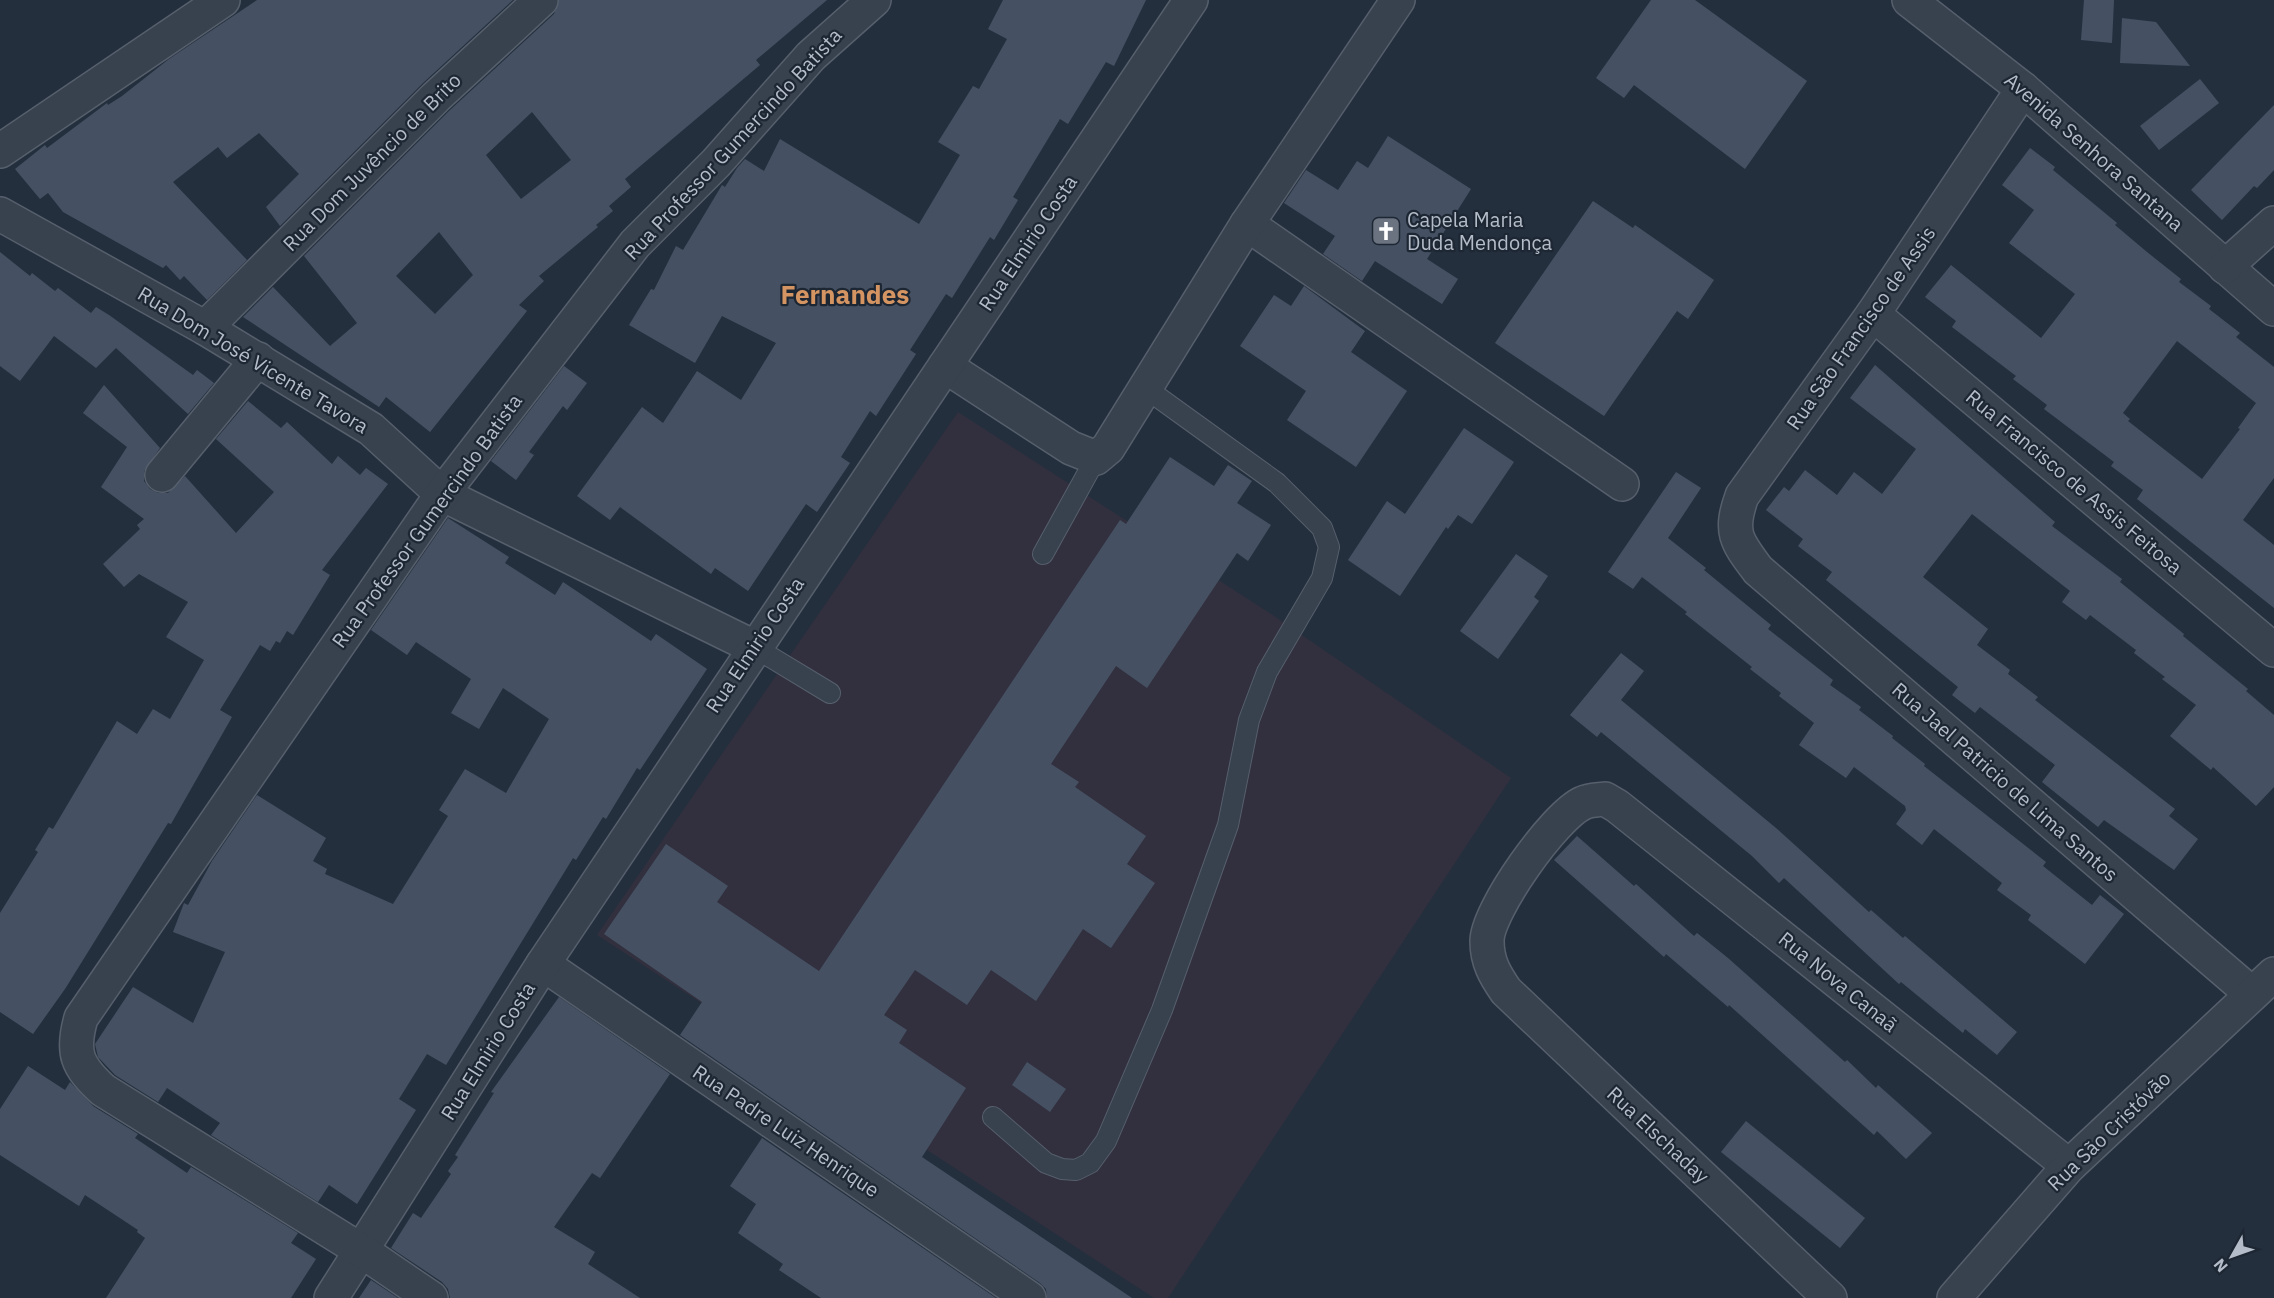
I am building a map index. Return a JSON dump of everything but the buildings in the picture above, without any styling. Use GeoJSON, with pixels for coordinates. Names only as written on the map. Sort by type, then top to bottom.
{"type":"FeatureCollection","features":[{"type":"Feature","properties":{"kind":"street"},"geometry":{"type":"LineString","coordinates":[[0,151],[223,0]]}},
{"type":"Feature","properties":{"kind":"street","name":"Rua Dom Juvêncio de Brito"},"geometry":{"type":"LineString","coordinates":[[205,328],[436,97],[541,0]]}},
{"type":"Feature","properties":{"kind":"street","name":"Rua Professor Gumercindo Batista"},"geometry":{"type":"LineString","coordinates":[[431,1298],[362,1251],[103,1090],[87,1074],[76,1055],[76,1036],[81,1018],[442,494],[634,244],[716,163],[811,56],[874,0]]}},
{"type":"Feature","properties":{"kind":"street","name":"Rua Elmirio Costa"},"geometry":{"type":"LineString","coordinates":[[331,1298],[543,964],[1191,0]]}},
{"type":"Feature","properties":{"kind":"street"},"geometry":{"type":"LineString","coordinates":[[945,366],[1071,448],[1096,458],[1108,448],[1144,387],[1248,224],[1398,0]]}},
{"type":"Feature","properties":{"kind":"street","name":"Avenida Senhora Santana"},"geometry":{"type":"LineString","coordinates":[[1909,0],[2023,89],[2274,309]]}},
{"type":"Feature","properties":{"kind":"street","name":"Rua São Francisco de Assis"},"geometry":{"type":"LineString","coordinates":[[1758,570],[1739,545],[1734,531],[1734,517],[1742,495],[1873,314],[2023,89]]}},
{"type":"Feature","properties":{"kind":"street","name":"Rua Dom José Vicente Tavora"},"geometry":{"type":"LineString","coordinates":[[0,213],[205,328],[371,429],[442,494],[754,647]]}},
{"type":"Feature","properties":{"kind":"street"},"geometry":{"type":"LineString","coordinates":[[2225,267],[2274,223]]}},
{"type":"Feature","properties":{"kind":"street"},"geometry":{"type":"LineString","coordinates":[[1248,224],[1622,484]]}},
{"type":"Feature","properties":{"kind":"street","name":"Rua Francisco de Assis Feitosa"},"geometry":{"type":"LineString","coordinates":[[1873,314],[2274,650]]}},
{"type":"Feature","properties":{"kind":"street"},"geometry":{"type":"LineString","coordinates":[[162,476],[258,359]]}},
{"type":"Feature","properties":{"kind":"street","name":"Rua Jael Patricio de Lima Santos"},"geometry":{"type":"LineString","coordinates":[[1758,570],[2263,984]]}},
{"type":"Feature","properties":{"kind":"street","name":"Rua Nova Canaã"},"geometry":{"type":"LineString","coordinates":[[1490,968],[1487,941],[1489,921],[1543,839],[1562,818],[1583,803],[1605,799],[2069,1166]]}},
{"type":"Feature","properties":{"kind":"street","name":"Rua Padre Luiz Henrique"},"geometry":{"type":"LineString","coordinates":[[543,964],[1029,1298]]}},
{"type":"Feature","properties":{"kind":"street","name":"Rua Elschaday"},"geometry":{"type":"LineString","coordinates":[[1490,968],[1506,992],[1830,1298]]}},
{"type":"Feature","properties":{"kind":"street","name":"Rua São Cristóvão"},"geometry":{"type":"LineString","coordinates":[[1954,1298],[2069,1166],[2263,984]]}},
{"type":"Feature","properties":{"kind":"lane"},"geometry":{"type":"LineString","coordinates":[[993,1117],[1046,1163],[1062,1169],[1076,1170],[1090,1163],[1107,1141],[1162,1010],[1228,825],[1249,720],[1267,672],[1322,578],[1329,547],[1322,528],[1277,483],[1144,387]]}},
{"type":"Feature","properties":{"kind":"lane"},"geometry":{"type":"LineString","coordinates":[[1043,554],[1096,458]]}},
{"type":"Feature","properties":{"kind":"lane"},"geometry":{"type":"LineString","coordinates":[[754,647],[830,693]]}},
{"type":"Feature","properties":{"kind":"shaded area"},"geometry":{"type":"Polygon","coordinates":[[[958,412],[1268,612],[1511,778],[1168,1298],[1154,1298],[597,935],[958,412]]]}},
{"type":"Feature","properties":{"kind":"place","name":"Capela Maria Duda Mendonça"},"geometry":{"type":"Point","coordinates":[1386,231]}},
{"type":"Feature","properties":{"kind":"district","name":"Fernandes"},"geometry":{"type":"Point","coordinates":[845,295]}}]}
